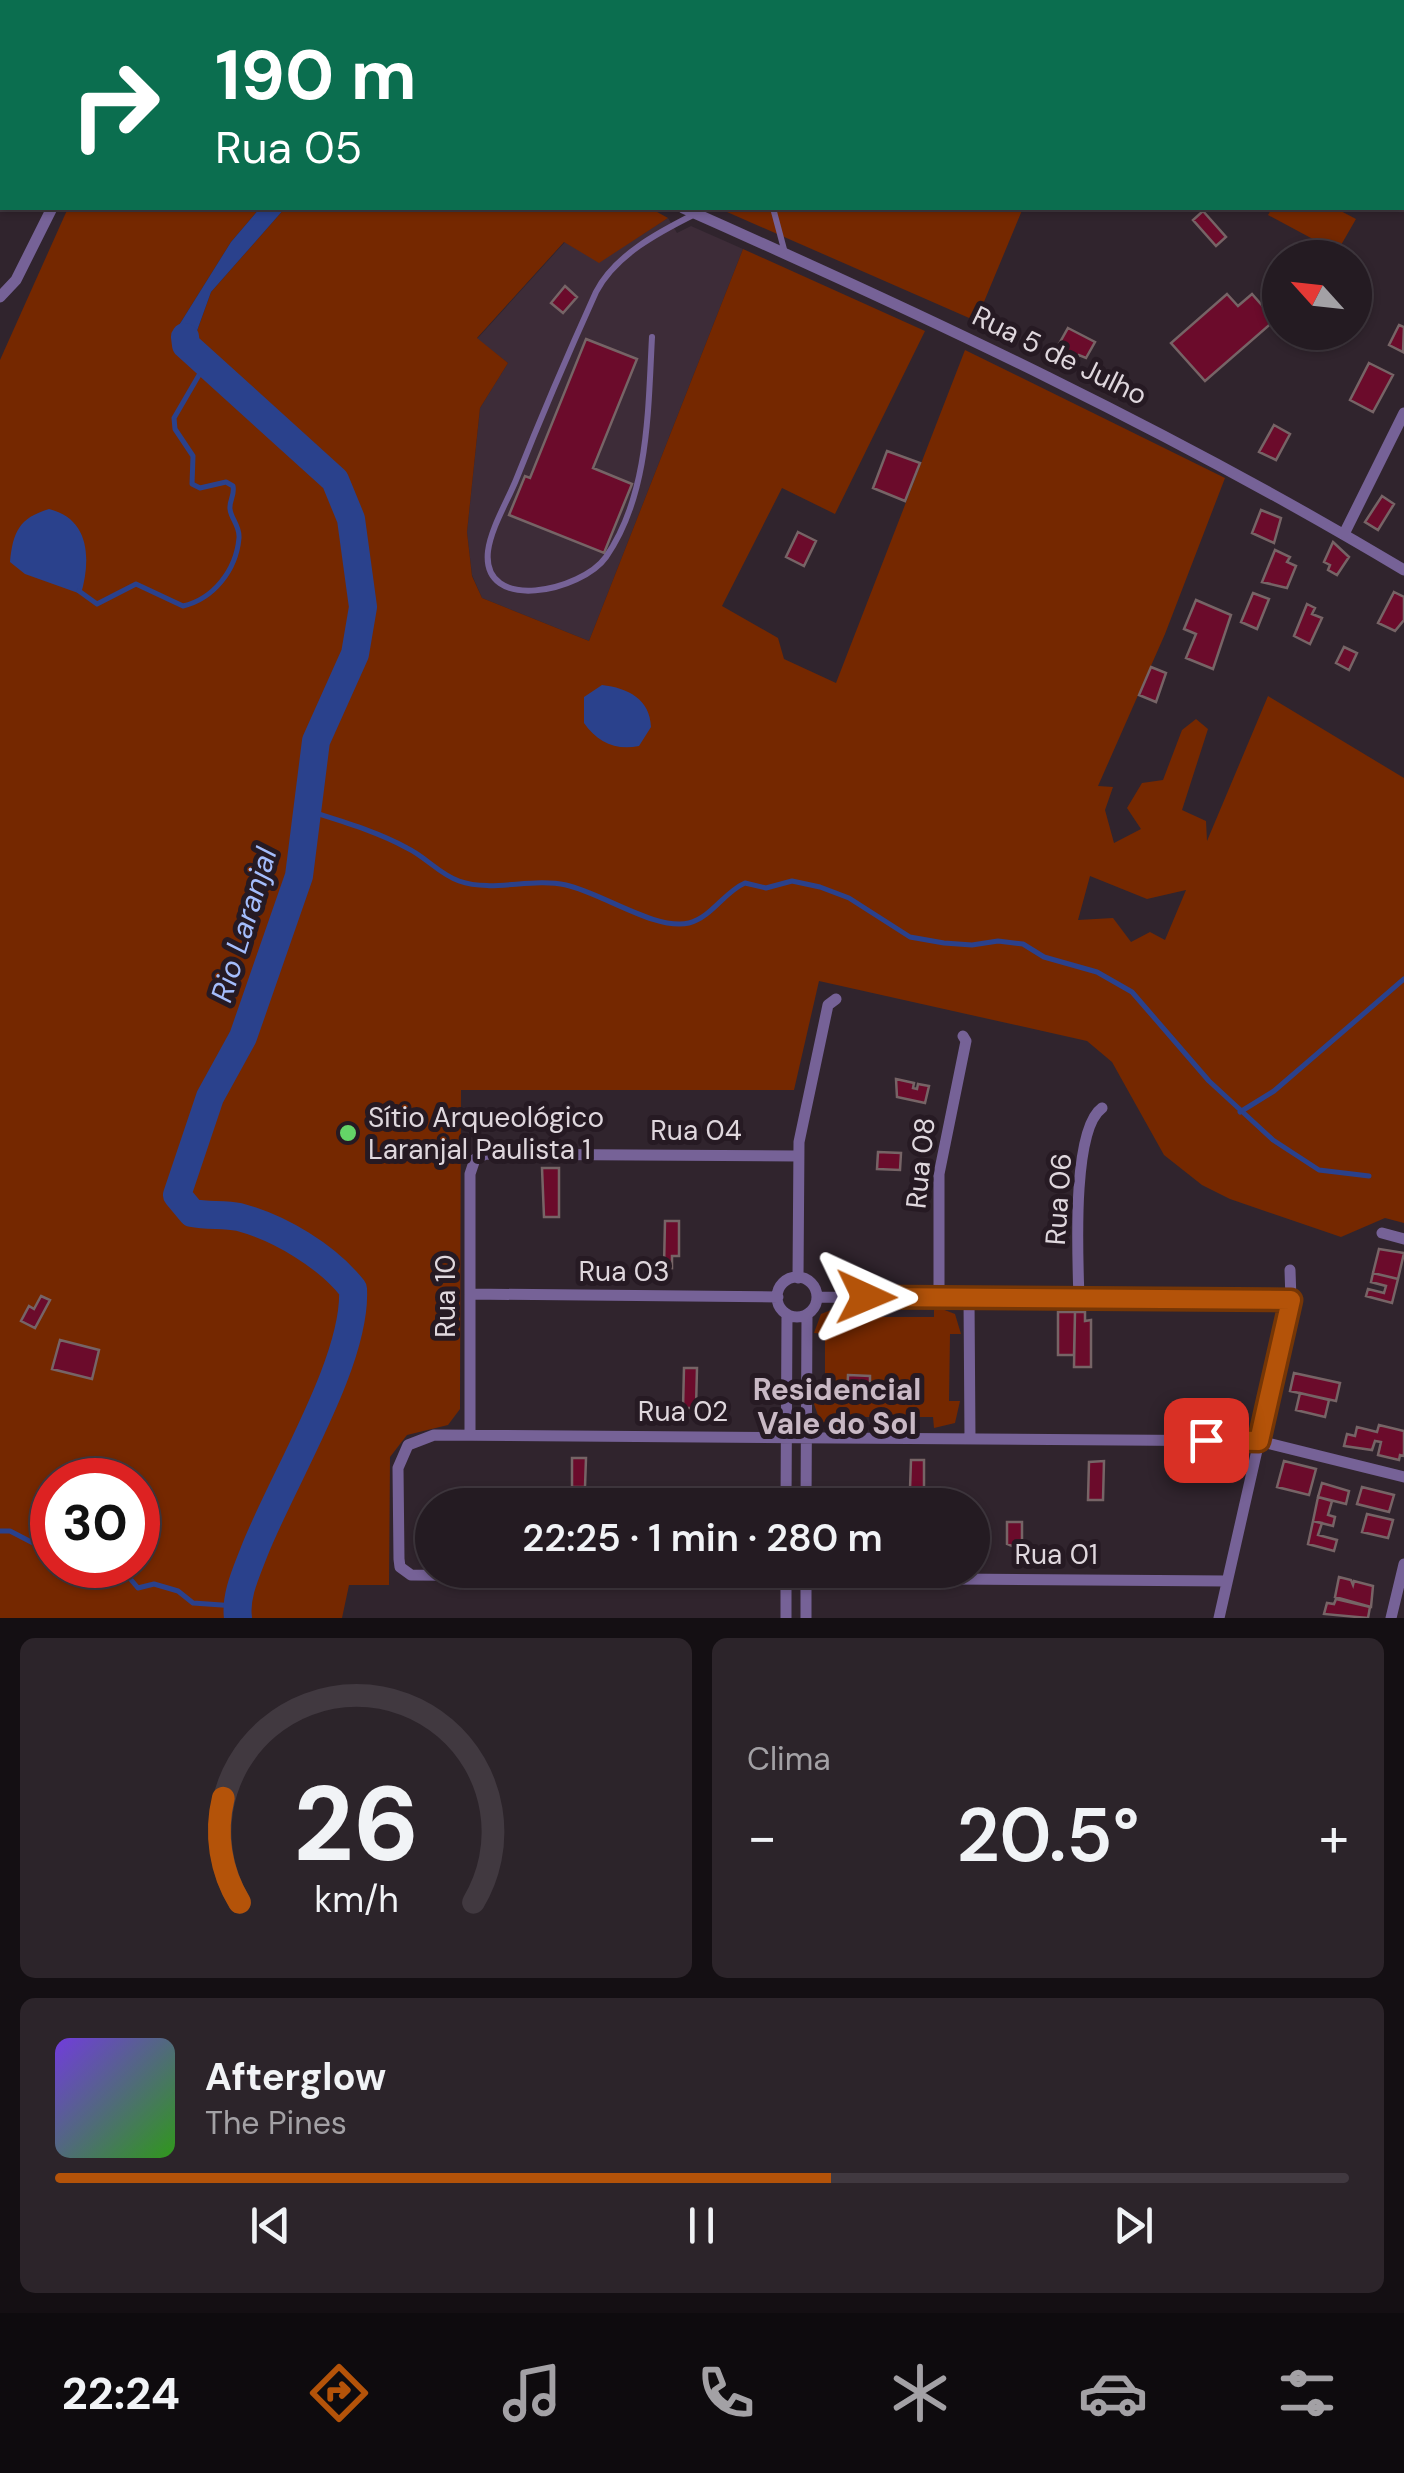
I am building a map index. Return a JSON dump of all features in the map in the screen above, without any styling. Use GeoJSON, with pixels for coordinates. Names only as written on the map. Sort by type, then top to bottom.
{"type":"FeatureCollection","features":[{"type":"Feature","properties":{"kind":"street"},"geometry":{"type":"LineString","coordinates":[[0,297],[28,260],[51,210]]}},
{"type":"Feature","properties":{"kind":"street","name":"Rua 5 de Julho"},"geometry":{"type":"LineString","coordinates":[[687,210],[984,344],[1228,468],[1404,570]]}},
{"type":"Feature","properties":{"kind":"street"},"geometry":{"type":"LineString","coordinates":[[1344,534],[1404,413]]}},
{"type":"Feature","properties":{"kind":"street"},"geometry":{"type":"LineString","coordinates":[[798,1278],[798,1156],[828,1006],[836,999]]}},
{"type":"Feature","properties":{"kind":"street","name":"Rua 08"},"geometry":{"type":"LineString","coordinates":[[939,1298],[939,1174],[966,1042],[963,1036]]}},
{"type":"Feature","properties":{"kind":"street","name":"Rua 06"},"geometry":{"type":"LineString","coordinates":[[1079,1299],[1078,1184],[1092,1122],[1102,1108]]}},
{"type":"Feature","properties":{"kind":"street","name":"Rua 04"},"geometry":{"type":"LineString","coordinates":[[475,1158],[486,1154],[798,1156]]}},
{"type":"Feature","properties":{"kind":"street","name":"Rua 10"},"geometry":{"type":"LineString","coordinates":[[470,1435],[470,1174],[475,1158]]}},
{"type":"Feature","properties":{"kind":"street"},"geometry":{"type":"LineString","coordinates":[[1382,1234],[1404,1239]]}},
{"type":"Feature","properties":{"kind":"street"},"geometry":{"type":"LineString","coordinates":[[1219,1618],[1291,1300],[1290,1270]]}},
{"type":"Feature","properties":{"kind":"street"},"geometry":{"type":"LineString","coordinates":[[786,1488],[787,1314],[778,1297],[784,1284],[798,1278],[811,1284],[817,1297]]}},
{"type":"Feature","properties":{"kind":"street","name":"Rua 03"},"geometry":{"type":"LineString","coordinates":[[470,1294],[778,1297]]}},
{"type":"Feature","properties":{"kind":"street"},"geometry":{"type":"LineString","coordinates":[[817,1297],[1291,1300]]}},
{"type":"Feature","properties":{"kind":"street"},"geometry":{"type":"LineString","coordinates":[[806,1488],[807,1314],[817,1297]]}},
{"type":"Feature","properties":{"kind":"street"},"geometry":{"type":"LineString","coordinates":[[969,1298],[970,1439]]}},
{"type":"Feature","properties":{"kind":"street"},"geometry":{"type":"LineString","coordinates":[[787,1314],[807,1314]]}},
{"type":"Feature","properties":{"kind":"street","name":"Rua 02"},"geometry":{"type":"LineString","coordinates":[[405,1572],[399,1559],[398,1468],[403,1452],[424,1436],[1259,1441],[1404,1477]]}},
{"type":"Feature","properties":{"kind":"street"},"geometry":{"type":"LineString","coordinates":[[1391,1618],[1404,1564]]}},
{"type":"Feature","properties":{"kind":"street","name":"Rua 01"},"geometry":{"type":"LineString","coordinates":[[405,1572],[415,1572]]}},
{"type":"Feature","properties":{"kind":"street","name":"Rua 01"},"geometry":{"type":"LineString","coordinates":[[990,1577],[1227,1580]]}},
{"type":"Feature","properties":{"kind":"street"},"geometry":{"type":"LineString","coordinates":[[786,1588],[786,1618]]}},
{"type":"Feature","properties":{"kind":"street"},"geometry":{"type":"LineString","coordinates":[[806,1588],[806,1618]]}},
{"type":"Feature","properties":{"kind":"lane"},"geometry":{"type":"LineString","coordinates":[[774,210],[785,254]]}},
{"type":"Feature","properties":{"kind":"lane"},"geometry":{"type":"LineString","coordinates":[[652,338],[642,466],[607,556],[589,573],[554,588],[536,593],[507,586],[496,575],[488,550],[536,423],[596,292],[607,273],[623,259],[696,214]]}},
{"type":"Feature","properties":{"kind":"shaded area"},"geometry":{"type":"Polygon","coordinates":[[[67,210],[258,210],[231,242],[176,330],[205,362],[193,342],[211,292],[283,210],[654,210],[668,218],[599,263],[564,242],[477,338],[508,363],[480,408],[467,532],[472,576],[482,598],[589,641],[743,249],[925,331],[835,514],[782,488],[722,606],[778,638],[784,659],[836,683],[965,350],[1225,478],[1165,634],[1098,786],[1113,787],[1105,810],[1114,843],[1141,829],[1127,808],[1142,783],[1163,780],[1182,730],[1196,719],[1208,729],[1182,810],[1206,821],[1207,841],[1268,696],[1404,778],[1404,1223],[1385,1218],[1341,1237],[1230,1199],[1202,1185],[1164,1155],[1112,1062],[1087,1041],[819,981],[794,1090],[461,1090],[460,1409],[448,1425],[407,1435],[390,1457],[389,1585],[349,1585],[342,1618],[0,1618],[0,360],[67,210]],[[1090,876],[1078,920],[1113,918],[1131,942],[1150,932],[1165,940],[1186,890],[1147,899],[1090,876]]]}},
{"type":"Feature","properties":{"kind":"shaded area"},"geometry":{"type":"Polygon","coordinates":[[[723,210],[1022,210],[976,321],[723,210]]]}},
{"type":"Feature","properties":{"kind":"shaded area"},"geometry":{"type":"Polygon","coordinates":[[[1271,210],[1339,210],[1356,219],[1344,240],[1315,240],[1268,215],[1271,210]]]}},
{"type":"Feature","properties":{"kind":"shaded area"},"geometry":{"type":"Polygon","coordinates":[[[668,218],[677,233],[691,226],[743,249],[589,641],[482,598],[472,575],[467,532],[480,408],[508,363],[477,339],[565,242],[599,262],[668,218]]]}},
{"type":"Feature","properties":{"kind":"shaded area"},"geometry":{"type":"Polygon","coordinates":[[[841,1306],[842,1317],[934,1317],[934,1306],[955,1314],[961,1334],[950,1334],[949,1401],[960,1401],[955,1423],[934,1428],[933,1417],[841,1417],[841,1428],[820,1421],[813,1401],[825,1400],[825,1334],[814,1333],[821,1314],[841,1306]]]}},
{"type":"Feature","properties":{"kind":"water"},"geometry":{"type":"Polygon","coordinates":[[[258,210],[283,210],[211,292],[193,342],[206,363],[181,353],[176,330],[231,242],[258,210]]]}},
{"type":"Feature","properties":{"kind":"water"},"geometry":{"type":"Polygon","coordinates":[[[49,509],[63,514],[80,531],[86,554],[81,594],[25,574],[10,562],[19,528],[49,509]]]}},
{"type":"Feature","properties":{"kind":"water"},"geometry":{"type":"Polygon","coordinates":[[[602,685],[629,692],[647,709],[651,727],[639,746],[608,744],[584,723],[584,697],[602,685]]]}},
{"type":"Feature","properties":{"kind":"building"},"geometry":{"type":"Polygon","coordinates":[[[1203,211],[1226,237],[1216,246],[1193,220],[1203,211]]]}},
{"type":"Feature","properties":{"kind":"building"},"geometry":{"type":"Polygon","coordinates":[[[565,286],[577,297],[563,313],[551,303],[565,286]]]}},
{"type":"Feature","properties":{"kind":"building"},"geometry":{"type":"Polygon","coordinates":[[[1227,294],[1238,306],[1252,294],[1262,305],[1262,331],[1205,381],[1171,343],[1227,294]]]}},
{"type":"Feature","properties":{"kind":"building"},"geometry":{"type":"Polygon","coordinates":[[[1399,325],[1404,327],[1403,352],[1389,345],[1399,325]]]}},
{"type":"Feature","properties":{"kind":"building"},"geometry":{"type":"Polygon","coordinates":[[[1068,328],[1095,342],[1086,358],[1079,355],[1077,359],[1062,351],[1065,347],[1059,344],[1068,328]]]}},
{"type":"Feature","properties":{"kind":"building"},"geometry":{"type":"Polygon","coordinates":[[[586,339],[637,359],[593,468],[632,484],[604,553],[509,515],[525,476],[530,478],[586,339]]]}},
{"type":"Feature","properties":{"kind":"building"},"geometry":{"type":"Polygon","coordinates":[[[1369,363],[1393,375],[1373,412],[1350,400],[1369,363]]]}},
{"type":"Feature","properties":{"kind":"building"},"geometry":{"type":"Polygon","coordinates":[[[1274,425],[1290,434],[1276,460],[1259,452],[1274,425]]]}},
{"type":"Feature","properties":{"kind":"building"},"geometry":{"type":"Polygon","coordinates":[[[887,451],[920,463],[905,501],[873,488],[887,451]]]}},
{"type":"Feature","properties":{"kind":"building"},"geometry":{"type":"Polygon","coordinates":[[[1382,496],[1394,504],[1378,530],[1365,522],[1382,496]]]}},
{"type":"Feature","properties":{"kind":"building"},"geometry":{"type":"Polygon","coordinates":[[[1261,510],[1281,518],[1274,543],[1252,533],[1261,510]]]}},
{"type":"Feature","properties":{"kind":"building"},"geometry":{"type":"Polygon","coordinates":[[[798,532],[816,541],[804,566],[786,557],[798,532]]]}},
{"type":"Feature","properties":{"kind":"building"},"geometry":{"type":"Polygon","coordinates":[[[1333,542],[1349,557],[1337,575],[1324,562],[1333,542]]]}},
{"type":"Feature","properties":{"kind":"building"},"geometry":{"type":"Polygon","coordinates":[[[1275,550],[1290,557],[1287,562],[1296,566],[1287,588],[1262,582],[1275,550]]]}},
{"type":"Feature","properties":{"kind":"building"},"geometry":{"type":"Polygon","coordinates":[[[1394,592],[1404,597],[1404,620],[1395,631],[1378,623],[1394,592]]]}},
{"type":"Feature","properties":{"kind":"building"},"geometry":{"type":"Polygon","coordinates":[[[1253,593],[1269,599],[1257,629],[1241,622],[1253,593]]]}},
{"type":"Feature","properties":{"kind":"building"},"geometry":{"type":"Polygon","coordinates":[[[1196,600],[1231,615],[1213,669],[1186,658],[1196,634],[1184,629],[1196,600]]]}},
{"type":"Feature","properties":{"kind":"building"},"geometry":{"type":"Polygon","coordinates":[[[1307,604],[1315,608],[1312,614],[1322,618],[1310,644],[1294,636],[1307,604]]]}},
{"type":"Feature","properties":{"kind":"building"},"geometry":{"type":"Polygon","coordinates":[[[1344,647],[1357,653],[1349,670],[1336,663],[1344,647]]]}},
{"type":"Feature","properties":{"kind":"building"},"geometry":{"type":"Polygon","coordinates":[[[1151,667],[1166,673],[1156,702],[1139,695],[1151,667]]]}},
{"type":"Feature","properties":{"kind":"building"},"geometry":{"type":"Polygon","coordinates":[[[896,1079],[914,1083],[913,1088],[917,1089],[918,1084],[929,1086],[925,1103],[897,1097],[896,1079]]]}},
{"type":"Feature","properties":{"kind":"building"},"geometry":{"type":"Polygon","coordinates":[[[878,1152],[901,1153],[900,1170],[877,1169],[878,1152]]]}},
{"type":"Feature","properties":{"kind":"building"},"geometry":{"type":"Polygon","coordinates":[[[542,1168],[559,1168],[559,1217],[544,1217],[542,1168]]]}},
{"type":"Feature","properties":{"kind":"building"},"geometry":{"type":"Polygon","coordinates":[[[665,1221],[679,1221],[679,1256],[672,1256],[672,1268],[664,1267],[665,1221]]]}},
{"type":"Feature","properties":{"kind":"building"},"geometry":{"type":"Polygon","coordinates":[[[1379,1249],[1404,1253],[1398,1279],[1373,1273],[1379,1249]]]}},
{"type":"Feature","properties":{"kind":"building"},"geometry":{"type":"Polygon","coordinates":[[[1373,1273],[1398,1279],[1392,1303],[1366,1296],[1368,1289],[1384,1293],[1386,1286],[1371,1282],[1373,1273]]]}},
{"type":"Feature","properties":{"kind":"building"},"geometry":{"type":"Polygon","coordinates":[[[41,1296],[50,1300],[35,1328],[21,1321],[29,1306],[34,1309],[41,1296]]]}},
{"type":"Feature","properties":{"kind":"building"},"geometry":{"type":"Polygon","coordinates":[[[1058,1312],[1075,1312],[1074,1355],[1058,1355],[1058,1312]]]}},
{"type":"Feature","properties":{"kind":"building"},"geometry":{"type":"Polygon","coordinates":[[[1075,1312],[1085,1312],[1085,1321],[1091,1320],[1091,1367],[1074,1367],[1075,1312]]]}},
{"type":"Feature","properties":{"kind":"building"},"geometry":{"type":"Polygon","coordinates":[[[60,1340],[99,1350],[92,1379],[52,1369],[60,1340]]]}},
{"type":"Feature","properties":{"kind":"building"},"geometry":{"type":"Polygon","coordinates":[[[684,1368],[697,1368],[696,1408],[683,1408],[684,1368]]]}},
{"type":"Feature","properties":{"kind":"building"},"geometry":{"type":"Polygon","coordinates":[[[1294,1373],[1340,1383],[1336,1401],[1290,1391],[1294,1373]]]}},
{"type":"Feature","properties":{"kind":"building"},"geometry":{"type":"Polygon","coordinates":[[[848,1375],[870,1376],[870,1401],[847,1401],[848,1375]]]}},
{"type":"Feature","properties":{"kind":"building"},"geometry":{"type":"Polygon","coordinates":[[[1300,1393],[1329,1400],[1325,1417],[1296,1410],[1300,1393]]]}},
{"type":"Feature","properties":{"kind":"building"},"geometry":{"type":"Polygon","coordinates":[[[1379,1425],[1404,1431],[1404,1456],[1400,1455],[1399,1460],[1378,1455],[1381,1442],[1375,1441],[1372,1450],[1344,1446],[1347,1434],[1355,1436],[1357,1427],[1377,1432],[1379,1425]]]}},
{"type":"Feature","properties":{"kind":"building"},"geometry":{"type":"Polygon","coordinates":[[[572,1458],[586,1458],[585,1487],[572,1487],[572,1458]]]}},
{"type":"Feature","properties":{"kind":"building"},"geometry":{"type":"Polygon","coordinates":[[[911,1460],[924,1460],[924,1488],[910,1488],[911,1460]]]}},
{"type":"Feature","properties":{"kind":"building"},"geometry":{"type":"Polygon","coordinates":[[[1104,1461],[1103,1500],[1088,1500],[1089,1462],[1104,1461]]]}},
{"type":"Feature","properties":{"kind":"building"},"geometry":{"type":"Polygon","coordinates":[[[1284,1461],[1316,1469],[1309,1495],[1277,1487],[1284,1461]]]}},
{"type":"Feature","properties":{"kind":"building"},"geometry":{"type":"Polygon","coordinates":[[[1322,1483],[1349,1491],[1346,1504],[1318,1497],[1322,1483]]]}},
{"type":"Feature","properties":{"kind":"building"},"geometry":{"type":"Polygon","coordinates":[[[1362,1487],[1394,1495],[1389,1512],[1357,1504],[1362,1487]]]}},
{"type":"Feature","properties":{"kind":"building"},"geometry":{"type":"Polygon","coordinates":[[[1318,1497],[1332,1501],[1328,1515],[1335,1517],[1333,1526],[1313,1521],[1318,1497]]]}},
{"type":"Feature","properties":{"kind":"building"},"geometry":{"type":"Polygon","coordinates":[[[1367,1514],[1393,1520],[1388,1538],[1362,1532],[1367,1514]]]}},
{"type":"Feature","properties":{"kind":"building"},"geometry":{"type":"Polygon","coordinates":[[[1313,1521],[1322,1523],[1318,1535],[1337,1540],[1334,1551],[1308,1544],[1313,1521]]]}},
{"type":"Feature","properties":{"kind":"building"},"geometry":{"type":"Polygon","coordinates":[[[1007,1522],[1022,1522],[1022,1550],[1007,1544],[1007,1522]]]}},
{"type":"Feature","properties":{"kind":"building"},"geometry":{"type":"Polygon","coordinates":[[[1339,1577],[1351,1580],[1353,1585],[1354,1581],[1373,1586],[1371,1607],[1335,1597],[1339,1577]]]}},
{"type":"Feature","properties":{"kind":"building"},"geometry":{"type":"Polygon","coordinates":[[[1336,1599],[1370,1607],[1368,1618],[1324,1614],[1327,1603],[1334,1604],[1336,1599]]]}},
{"type":"Feature","properties":{"kind":"waterway","name":"Rio Laranjal"},"geometry":{"type":"LineString","coordinates":[[185,337],[186,345],[335,480],[351,519],[363,607],[355,654],[316,741],[299,876],[243,1037],[210,1097],[177,1195],[192,1213],[239,1217],[286,1236],[330,1265],[353,1289],[351,1318],[331,1385],[254,1552],[240,1593],[238,1618]]}},
{"type":"Feature","properties":{"kind":"waterway"},"geometry":{"type":"LineString","coordinates":[[79,591],[97,604],[136,584],[183,606],[204,597],[228,572],[239,538],[230,509],[233,486],[226,482],[200,488],[192,484],[193,456],[175,429],[174,418],[206,363]]}},
{"type":"Feature","properties":{"kind":"waterway"},"geometry":{"type":"LineString","coordinates":[[306,810],[395,842],[459,881],[485,886],[566,885],[661,922],[697,920],[745,883],[766,888],[792,881],[849,898],[910,937],[972,945],[998,941],[1023,944],[1044,957],[1097,972],[1132,992],[1209,1081],[1273,1140],[1319,1170],[1369,1176]]}},
{"type":"Feature","properties":{"kind":"waterway"},"geometry":{"type":"LineString","coordinates":[[1240,1112],[1274,1091],[1404,979]]}},
{"type":"Feature","properties":{"kind":"waterway"},"geometry":{"type":"LineString","coordinates":[[0,1531],[10,1531],[30,1541]]}},
{"type":"Feature","properties":{"kind":"waterway"},"geometry":{"type":"LineString","coordinates":[[160,1586],[178,1591],[193,1603],[236,1606]]}},
{"type":"Feature","properties":{"kind":"place","name":"Sítio Arqueológico Laranjal Paulista 1"},"geometry":{"type":"Point","coordinates":[348,1133]}},
{"type":"Feature","properties":{"kind":"district","name":"Residencial Vale do Sol"},"geometry":{"type":"Point","coordinates":[837,1407]}},
{"type":"Feature","properties":{"kind":"route"},"geometry":{"type":"LineString","coordinates":[[866,1297],[1291,1300],[1259,1441],[1206,1440]]}}]}
